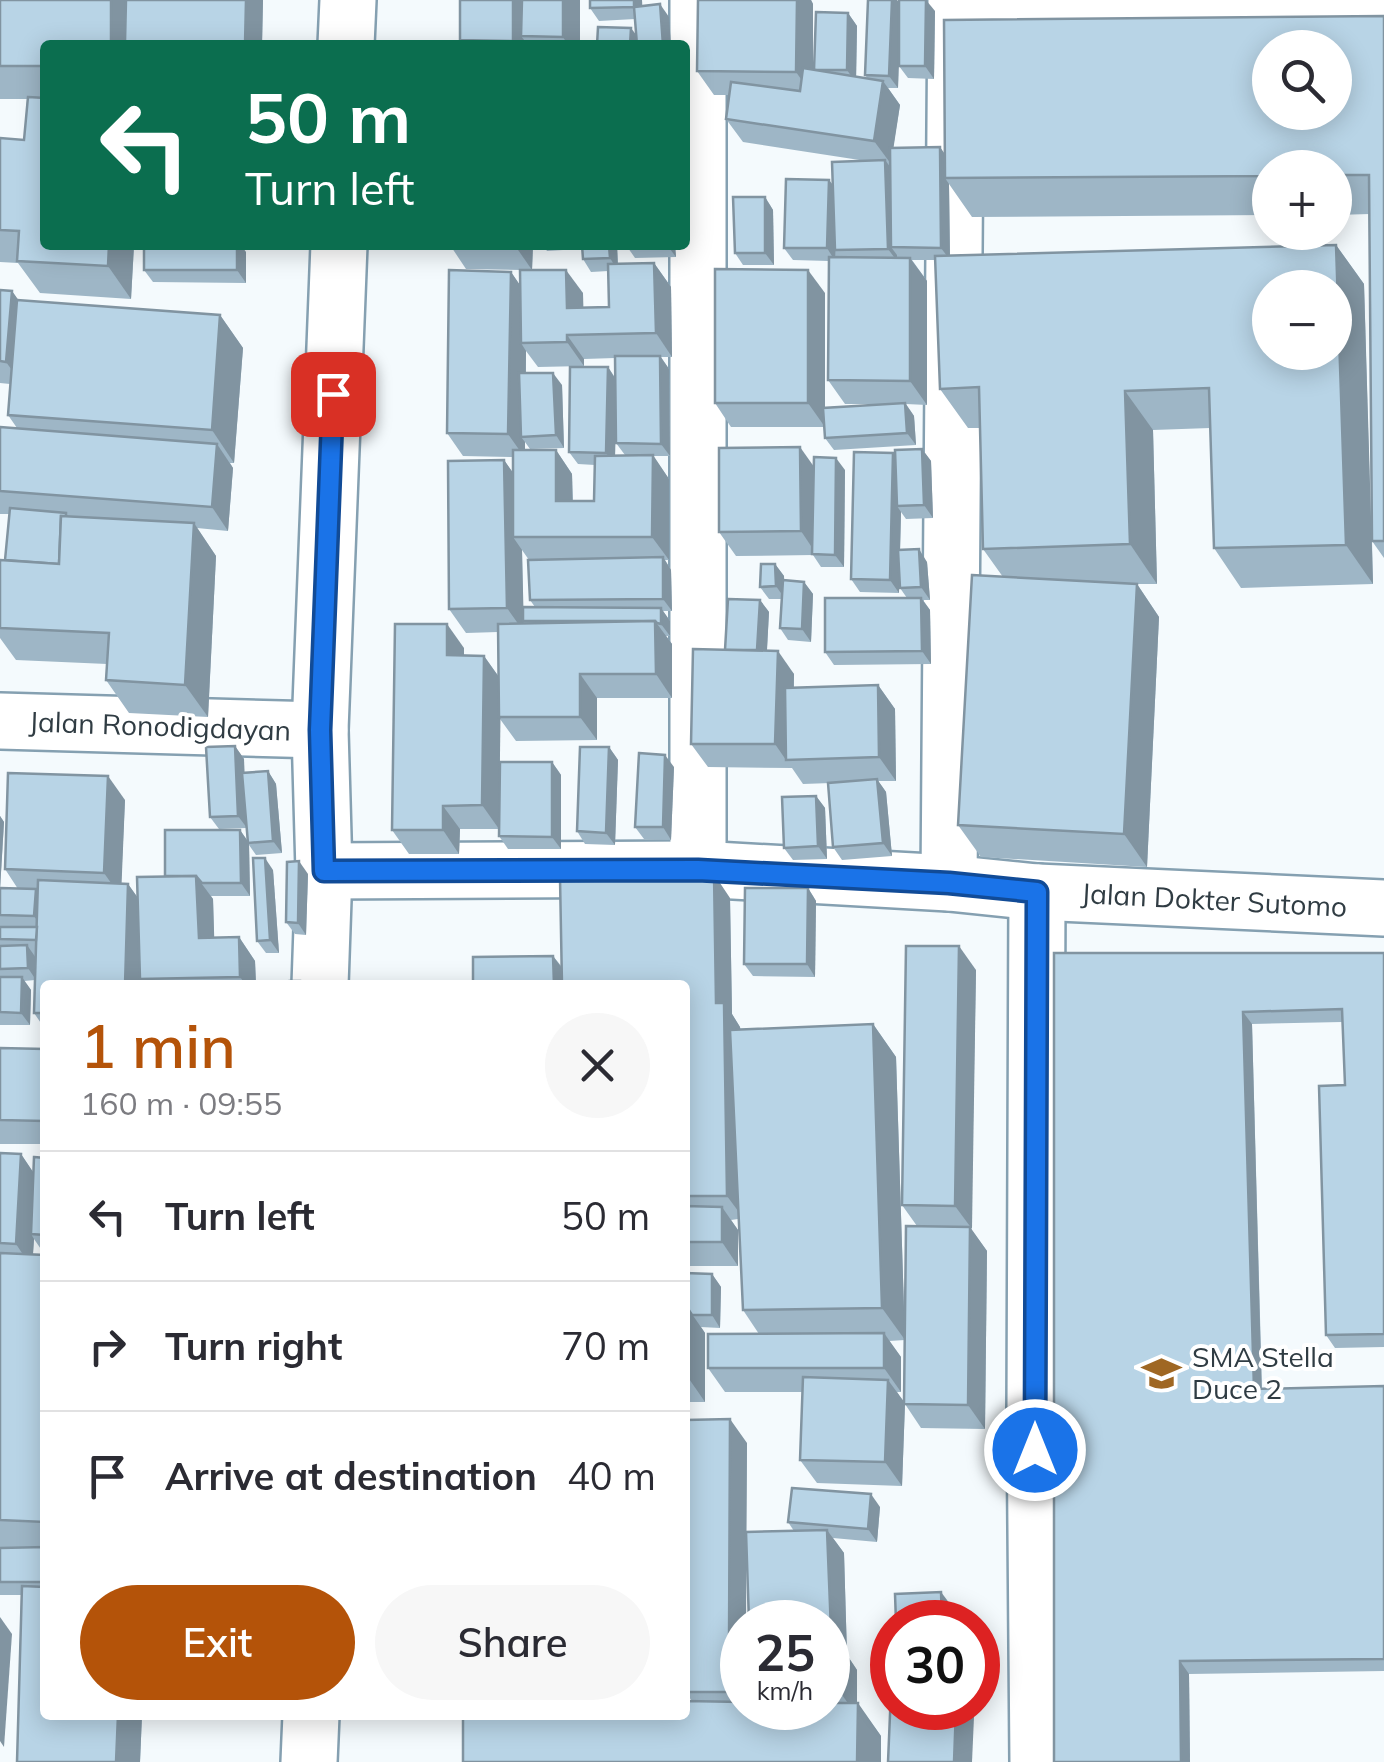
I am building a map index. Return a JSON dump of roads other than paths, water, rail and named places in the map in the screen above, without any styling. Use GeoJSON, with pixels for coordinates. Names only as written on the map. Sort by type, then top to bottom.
{"type":"FeatureCollection","features":[{"type":"Feature","properties":{"kind":"street"},"geometry":{"type":"LineString","coordinates":[[346,40],[348,0]]}},
{"type":"Feature","properties":{"kind":"street"},"geometry":{"type":"LineString","coordinates":[[698,0],[698,870]]}},
{"type":"Feature","properties":{"kind":"street"},"geometry":{"type":"LineString","coordinates":[[949,883],[956,4],[1265,16],[1384,14]]}},
{"type":"Feature","properties":{"kind":"street"},"geometry":{"type":"LineString","coordinates":[[320,980],[324,871],[320,730],[339,250]]}},
{"type":"Feature","properties":{"kind":"street","name":"Jalan Ronodigdayan"},"geometry":{"type":"LineString","coordinates":[[0,721],[320,730]]}},
{"type":"Feature","properties":{"kind":"street","name":"Jalan Dokter Sutomo"},"geometry":{"type":"LineString","coordinates":[[324,871],[698,870],[949,883],[1037,892],[1384,908]]}},
{"type":"Feature","properties":{"kind":"street"},"geometry":{"type":"LineString","coordinates":[[1037,892],[1038,1762]]}},
{"type":"Feature","properties":{"kind":"street"},"geometry":{"type":"LineString","coordinates":[[309,1762],[310,1720]]}},
{"type":"Feature","properties":{"kind":"place","name":"SMA Stella Duce 2"},"geometry":{"type":"Point","coordinates":[1162,1373]}}]}
